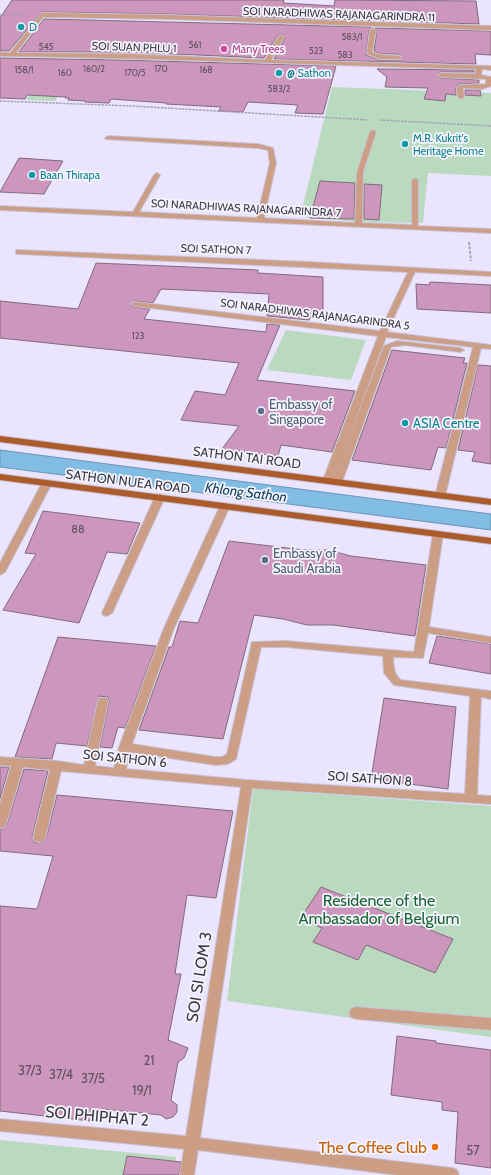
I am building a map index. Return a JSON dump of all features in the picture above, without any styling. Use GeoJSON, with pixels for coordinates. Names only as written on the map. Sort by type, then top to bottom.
{"type":"FeatureCollection","features":[{"type":"Feature","properties":{"kind":"main road","name":"SATHON TAI ROAD"},"geometry":{"type":"LineString","coordinates":[[0,439],[491,502]]}},
{"type":"Feature","properties":{"kind":"main road","name":"SATHON NUEA ROAD"},"geometry":{"type":"LineString","coordinates":[[0,477],[491,542]]}},
{"type":"Feature","properties":{"kind":"street","name":"SOI NARADHIWAS RAJANAGARINDRA 11"},"geometry":{"type":"LineString","coordinates":[[42,15],[166,17],[491,28]]}},
{"type":"Feature","properties":{"kind":"street"},"geometry":{"type":"LineString","coordinates":[[12,54],[42,15]]}},
{"type":"Feature","properties":{"kind":"street"},"geometry":{"type":"LineString","coordinates":[[373,30],[369,53],[380,57],[402,59]]}},
{"type":"Feature","properties":{"kind":"street"},"geometry":{"type":"LineString","coordinates":[[267,62],[281,37]]}},
{"type":"Feature","properties":{"kind":"street","name":"SOI SUAN PHLU 1"},"geometry":{"type":"LineString","coordinates":[[0,54],[131,56],[267,62],[491,68]]}},
{"type":"Feature","properties":{"kind":"street"},"geometry":{"type":"LineString","coordinates":[[410,59],[491,63]]}},
{"type":"Feature","properties":{"kind":"street"},"geometry":{"type":"LineString","coordinates":[[478,76],[479,67]]}},
{"type":"Feature","properties":{"kind":"street"},"geometry":{"type":"LineString","coordinates":[[441,75],[478,76],[489,78],[490,85],[482,87],[462,86],[460,88],[461,98]]}},
{"type":"Feature","properties":{"kind":"street"},"geometry":{"type":"LineString","coordinates":[[358,225],[360,172],[373,132]]}},
{"type":"Feature","properties":{"kind":"street"},"geometry":{"type":"LineString","coordinates":[[108,138],[258,146],[272,149],[273,163],[260,220]]}},
{"type":"Feature","properties":{"kind":"street"},"geometry":{"type":"LineString","coordinates":[[135,214],[157,175]]}},
{"type":"Feature","properties":{"kind":"street"},"geometry":{"type":"LineString","coordinates":[[415,180],[415,227]]}},
{"type":"Feature","properties":{"kind":"street","name":"SOI NARADHIWAS RAJANAGARINDRA 7"},"geometry":{"type":"LineString","coordinates":[[1,210],[135,214],[491,231]]}},
{"type":"Feature","properties":{"kind":"street","name":"SOI SATHON 7"},"geometry":{"type":"LineString","coordinates":[[19,252],[309,264],[412,271],[491,274]]}},
{"type":"Feature","properties":{"kind":"street"},"geometry":{"type":"LineString","coordinates":[[332,481],[383,333],[412,271]]}},
{"type":"Feature","properties":{"kind":"street","name":"SOI NARADHIWAS RAJANAGARINDRA 5"},"geometry":{"type":"LineString","coordinates":[[135,304],[383,333],[482,349]]}},
{"type":"Feature","properties":{"kind":"street"},"geometry":{"type":"LineString","coordinates":[[332,481],[388,346],[397,343],[405,343],[446,348],[482,349],[443,496]]}},
{"type":"Feature","properties":{"kind":"street"},"geometry":{"type":"LineString","coordinates":[[0,572],[47,484]]}},
{"type":"Feature","properties":{"kind":"street"},"geometry":{"type":"LineString","coordinates":[[107,613],[160,497]]}},
{"type":"Feature","properties":{"kind":"street"},"geometry":{"type":"LineString","coordinates":[[119,772],[125,747],[169,628],[225,506]]}},
{"type":"Feature","properties":{"kind":"street"},"geometry":{"type":"LineString","coordinates":[[125,747],[215,761],[229,760],[232,756],[256,644],[286,644],[419,656],[438,534]]}},
{"type":"Feature","properties":{"kind":"street"},"geometry":{"type":"LineString","coordinates":[[422,629],[491,640]]}},
{"type":"Feature","properties":{"kind":"street"},"geometry":{"type":"LineString","coordinates":[[388,653],[388,672],[391,678],[398,683],[491,695]]}},
{"type":"Feature","properties":{"kind":"street"},"geometry":{"type":"LineString","coordinates":[[471,799],[476,693]]}},
{"type":"Feature","properties":{"kind":"street"},"geometry":{"type":"LineString","coordinates":[[89,769],[103,701]]}},
{"type":"Feature","properties":{"kind":"street","name":"SOI SATHON 6"},"geometry":{"type":"LineString","coordinates":[[0,761],[57,765],[247,784]]}},
{"type":"Feature","properties":{"kind":"street"},"geometry":{"type":"LineString","coordinates":[[0,824],[18,763]]}},
{"type":"Feature","properties":{"kind":"street"},"geometry":{"type":"LineString","coordinates":[[39,838],[57,765]]}},
{"type":"Feature","properties":{"kind":"street","name":"SOI SATHON 8"},"geometry":{"type":"LineString","coordinates":[[247,784],[491,800]]}},
{"type":"Feature","properties":{"kind":"street","name":"SOI SI LOM 3"},"geometry":{"type":"LineString","coordinates":[[186,1175],[247,784]]}},
{"type":"Feature","properties":{"kind":"street"},"geometry":{"type":"LineString","coordinates":[[356,1013],[491,1024]]}},
{"type":"Feature","properties":{"kind":"street","name":"SOI PHIPHAT 2"},"geometry":{"type":"LineString","coordinates":[[0,1125],[191,1144],[452,1175]]}},
{"type":"Feature","properties":{"kind":"path"},"geometry":{"type":"LineString","coordinates":[[0,15],[42,15]]}},
{"type":"Feature","properties":{"kind":"path"},"geometry":{"type":"LineString","coordinates":[[0,101],[132,106],[372,120]]}},
{"type":"Feature","properties":{"kind":"path"},"geometry":{"type":"LineString","coordinates":[[380,120],[491,126]]}},
{"type":"Feature","properties":{"kind":"path"},"geometry":{"type":"LineString","coordinates":[[468,230],[472,273]]}},
{"type":"Feature","properties":{"kind":"green space"},"geometry":{"type":"Polygon","coordinates":[[[39,81],[64,86],[55,101],[26,100],[39,81]]]}},
{"type":"Feature","properties":{"kind":"green space","name":"M.R. Kukrit's Heritage Home"},"geometry":{"type":"Polygon","coordinates":[[[332,87],[491,93],[491,176],[428,173],[423,223],[358,222],[300,217],[332,87]]]}},
{"type":"Feature","properties":{"kind":"green space"},"geometry":{"type":"Polygon","coordinates":[[[286,330],[366,340],[351,380],[267,370],[286,330]]]}},
{"type":"Feature","properties":{"kind":"green space","name":"Residence of the Ambassador of Belgium"},"geometry":{"type":"Polygon","coordinates":[[[253,789],[491,806],[491,1037],[227,1001],[253,789]]]}},
{"type":"Feature","properties":{"kind":"green space"},"geometry":{"type":"Polygon","coordinates":[[[0,1140],[176,1157],[173,1175],[0,1175],[0,1140]]]}},
{"type":"Feature","properties":{"kind":"water","name":"Khlong Sathon"},"geometry":{"type":"Polygon","coordinates":[[[0,450],[491,514],[491,530],[0,467],[0,450]]]}},
{"type":"Feature","properties":{"kind":"building"},"geometry":{"type":"Polygon","coordinates":[[[12,0],[284,0],[283,3],[334,6],[335,0],[476,1],[479,24],[166,14],[42,12],[9,51],[0,51],[0,18],[12,0]]]}},
{"type":"Feature","properties":{"kind":"building"},"geometry":{"type":"Polygon","coordinates":[[[44,19],[371,27],[369,30],[366,55],[380,60],[401,60],[402,57],[399,54],[381,54],[374,51],[377,30],[375,28],[491,31],[491,55],[475,54],[476,64],[274,59],[285,38],[282,34],[277,36],[264,58],[131,52],[19,52],[44,19]]]}},
{"type":"Feature","properties":{"kind":"building"},"geometry":{"type":"Polygon","coordinates":[[[0,58],[336,66],[323,114],[295,113],[298,105],[248,102],[243,112],[219,111],[221,107],[111,99],[109,103],[68,100],[69,98],[65,98],[66,97],[27,95],[25,99],[0,98],[0,58]]]}},
{"type":"Feature","properties":{"kind":"building"},"geometry":{"type":"Polygon","coordinates":[[[377,69],[474,70],[474,72],[441,72],[437,75],[441,78],[479,80],[479,83],[459,84],[456,88],[456,95],[446,94],[445,101],[424,99],[428,88],[385,87],[387,77],[377,69]]]}},
{"type":"Feature","properties":{"kind":"building"},"geometry":{"type":"Polygon","coordinates":[[[465,90],[480,90],[481,96],[465,95],[465,90]]]}},
{"type":"Feature","properties":{"kind":"building","name":"Baan Thirapa"},"geometry":{"type":"Polygon","coordinates":[[[19,158],[63,161],[44,194],[0,192],[19,158]]]}},
{"type":"Feature","properties":{"kind":"building"},"geometry":{"type":"Polygon","coordinates":[[[320,181],[355,183],[354,219],[310,218],[320,181]]]}},
{"type":"Feature","properties":{"kind":"building"},"geometry":{"type":"Polygon","coordinates":[[[364,184],[382,185],[379,220],[364,219],[364,184]]]}},
{"type":"Feature","properties":{"kind":"building"},"geometry":{"type":"Polygon","coordinates":[[[96,263],[258,270],[258,273],[323,277],[323,317],[312,315],[309,320],[267,316],[269,294],[161,289],[153,303],[135,301],[130,305],[150,309],[144,319],[266,332],[267,324],[280,325],[257,380],[355,391],[332,452],[281,445],[278,456],[222,449],[239,426],[181,420],[195,391],[225,395],[239,363],[0,338],[0,301],[78,309],[96,263]]]}},
{"type":"Feature","properties":{"kind":"building"},"geometry":{"type":"Polygon","coordinates":[[[430,282],[491,285],[491,313],[417,309],[416,284],[429,285],[430,282]]]}},
{"type":"Feature","properties":{"kind":"building","name":"ASIA Centre"},"geometry":{"type":"Polygon","coordinates":[[[392,350],[465,358],[463,363],[467,363],[446,448],[438,447],[431,470],[352,460],[392,350]]]}},
{"type":"Feature","properties":{"kind":"building"},"geometry":{"type":"Polygon","coordinates":[[[478,365],[491,366],[491,464],[472,461],[475,452],[458,450],[478,365]]]}},
{"type":"Feature","properties":{"kind":"building"},"geometry":{"type":"Polygon","coordinates":[[[43,511],[140,523],[127,554],[107,552],[79,623],[3,610],[36,554],[25,553],[43,511]]]}},
{"type":"Feature","properties":{"kind":"building"},"geometry":{"type":"Polygon","coordinates":[[[229,541],[304,550],[328,550],[351,556],[426,565],[415,636],[333,625],[307,625],[283,619],[254,615],[223,739],[139,730],[169,647],[172,647],[180,621],[198,623],[229,541]]]}},
{"type":"Feature","properties":{"kind":"building"},"geometry":{"type":"Polygon","coordinates":[[[437,636],[491,644],[491,674],[429,663],[437,636]]]}},
{"type":"Feature","properties":{"kind":"building"},"geometry":{"type":"Polygon","coordinates":[[[58,637],[156,646],[125,728],[118,727],[112,748],[100,747],[109,701],[108,697],[99,696],[87,746],[56,743],[52,759],[15,757],[58,637]]]}},
{"type":"Feature","properties":{"kind":"building"},"geometry":{"type":"Polygon","coordinates":[[[384,698],[456,707],[448,789],[371,779],[384,698]]]}},
{"type":"Feature","properties":{"kind":"building"},"geometry":{"type":"Polygon","coordinates":[[[0,767],[9,767],[0,799],[0,767]]]}},
{"type":"Feature","properties":{"kind":"building"},"geometry":{"type":"Polygon","coordinates":[[[24,769],[48,771],[32,838],[34,842],[43,842],[46,838],[57,795],[233,811],[216,898],[187,895],[175,974],[181,974],[168,1040],[188,1048],[184,1058],[178,1062],[171,1100],[177,1105],[177,1112],[173,1117],[166,1119],[161,1115],[102,1109],[99,1122],[0,1111],[0,906],[37,909],[53,856],[0,851],[0,829],[4,828],[7,824],[24,769]]]}},
{"type":"Feature","properties":{"kind":"building"},"geometry":{"type":"Polygon","coordinates":[[[321,887],[453,939],[435,973],[366,945],[358,960],[313,942],[322,928],[300,919],[321,887]]]}},
{"type":"Feature","properties":{"kind":"building"},"geometry":{"type":"Polygon","coordinates":[[[397,1036],[491,1050],[491,1168],[455,1163],[458,1112],[442,1110],[442,1102],[391,1095],[397,1036]]]}},
{"type":"Feature","properties":{"kind":"building"},"geometry":{"type":"Polygon","coordinates":[[[127,1156],[181,1162],[179,1175],[123,1175],[127,1156]]]}},
{"type":"Feature","properties":{"kind":"place","name":"D"},"geometry":{"type":"Point","coordinates":[21,27]}},
{"type":"Feature","properties":{"kind":"place","name":"Many Trees"},"geometry":{"type":"Point","coordinates":[224,49]}},
{"type":"Feature","properties":{"kind":"place","name":"@ Sathon"},"geometry":{"type":"Point","coordinates":[279,73]}},
{"type":"Feature","properties":{"kind":"place","name":"M.R. Kukrit's Heritage Home"},"geometry":{"type":"Point","coordinates":[405,144]}},
{"type":"Feature","properties":{"kind":"place","name":"Baan Thirapa"},"geometry":{"type":"Point","coordinates":[32,175]}},
{"type":"Feature","properties":{"kind":"place","name":"Embassy of Singapore"},"geometry":{"type":"Point","coordinates":[261,411]}},
{"type":"Feature","properties":{"kind":"place","name":"ASIA Centre"},"geometry":{"type":"Point","coordinates":[405,423]}},
{"type":"Feature","properties":{"kind":"place","name":"Embassy of Saudi Arabia"},"geometry":{"type":"Point","coordinates":[265,560]}},
{"type":"Feature","properties":{"kind":"place","name":"The Coffee Club"},"geometry":{"type":"Point","coordinates":[435,1147]}}]}
